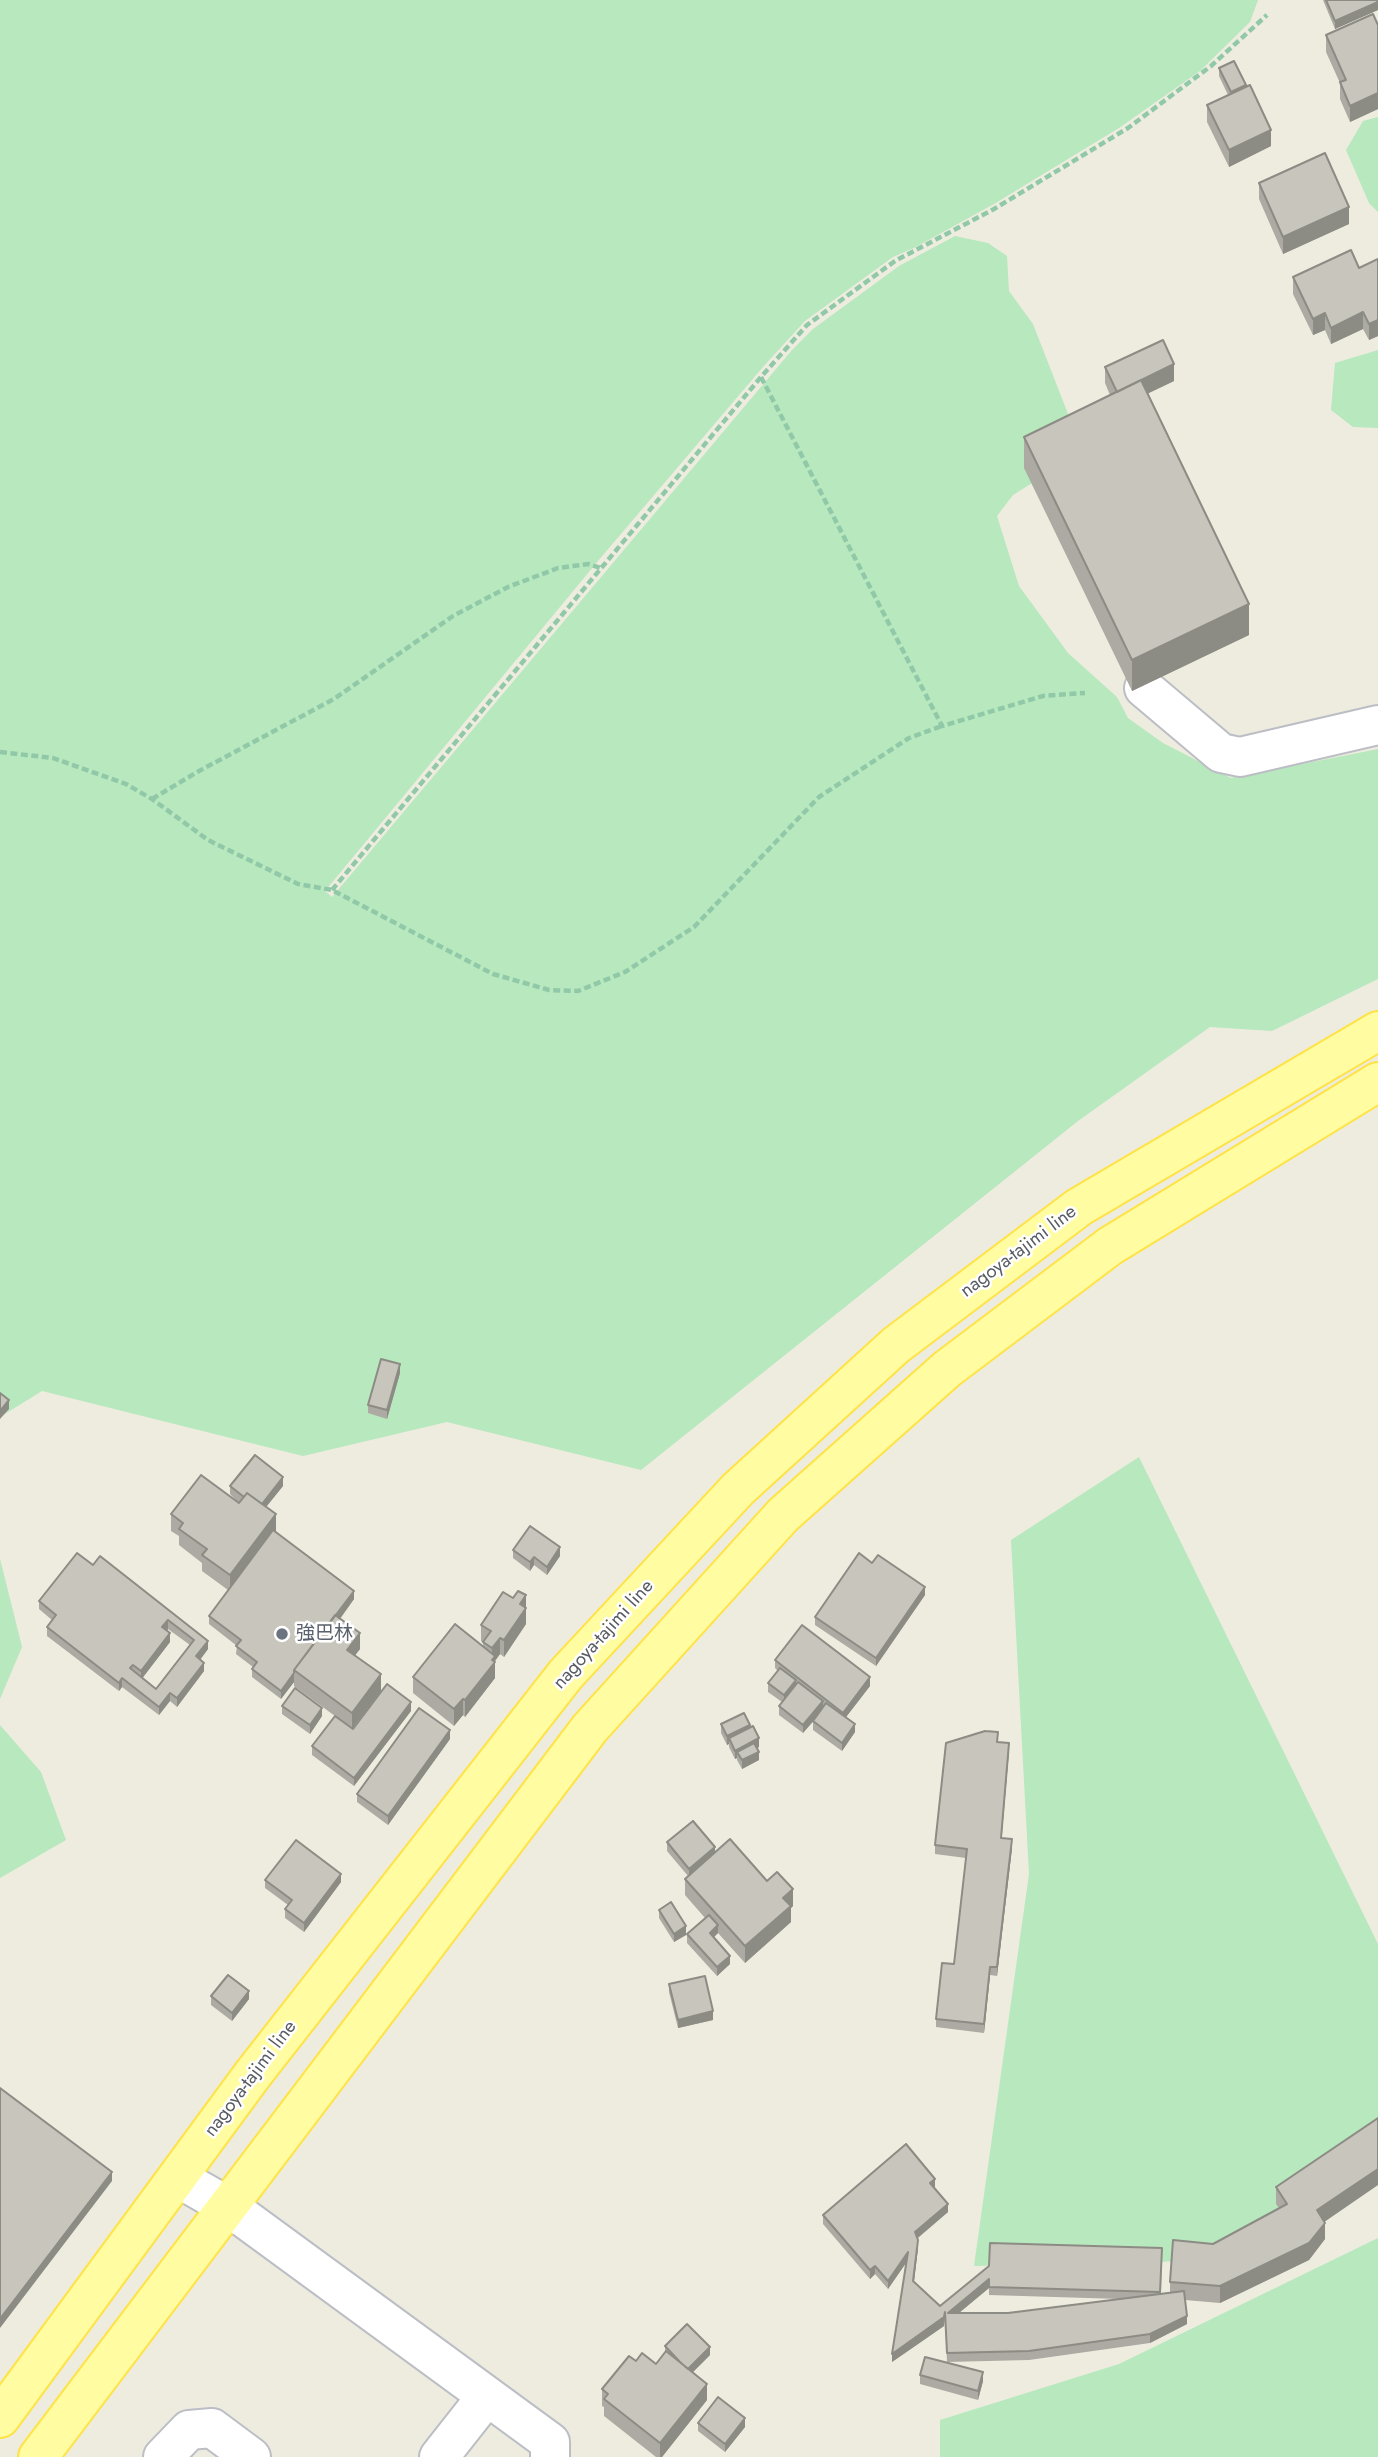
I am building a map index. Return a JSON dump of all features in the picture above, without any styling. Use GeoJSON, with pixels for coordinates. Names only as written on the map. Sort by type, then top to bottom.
{"type":"FeatureCollection","features":[{"type":"Feature","properties":{"kind":"main road","name":"nagoya-tajimi line"},"geometry":{"type":"LineString","coordinates":[[0,2418],[253,2074],[566,1674],[738,1489],[896,1345],[1079,1207],[1378,1031]]}},
{"type":"Feature","properties":{"kind":"main road"},"geometry":{"type":"LineString","coordinates":[[38,2457],[590,1728],[783,1515],[947,1368],[1110,1246],[1378,1083]]}},
{"type":"Feature","properties":{"kind":"street"},"geometry":{"type":"LineString","coordinates":[[1144,688],[1221,753],[1240,757],[1378,725]]}},
{"type":"Feature","properties":{"kind":"street"},"geometry":{"type":"LineString","coordinates":[[178,2178],[229,2207],[550,2442],[550,2457]]}},
{"type":"Feature","properties":{"kind":"street"},"geometry":{"type":"LineString","coordinates":[[439,2457],[487,2396]]}},
{"type":"Feature","properties":{"kind":"street"},"geometry":{"type":"LineString","coordinates":[[163,2457],[189,2430],[212,2428],[251,2457]]}},
{"type":"Feature","properties":{"kind":"path"},"geometry":{"type":"LineString","coordinates":[[332,890],[807,325],[895,261],[994,209],[1128,128],[1211,66],[1267,15]]}},
{"type":"Feature","properties":{"kind":"path"},"geometry":{"type":"LineString","coordinates":[[761,377],[942,726]]}},
{"type":"Feature","properties":{"kind":"path"},"geometry":{"type":"LineString","coordinates":[[152,799],[334,699],[453,616],[508,587],[558,568],[588,564],[601,568]]}},
{"type":"Feature","properties":{"kind":"path"},"geometry":{"type":"LineString","coordinates":[[0,752],[53,758],[126,784],[208,839],[298,884],[332,890],[493,974],[548,990],[578,991],[625,972],[694,927],[819,797],[909,738],[1043,696],[1084,693]]}},
{"type":"Feature","properties":{"kind":"green space"},"geometry":{"type":"Polygon","coordinates":[[[0,0],[1258,0],[1250,22],[1200,71],[1119,128],[994,204],[893,257],[805,321],[598,561],[325,891],[332,897],[792,350],[813,329],[899,266],[955,236],[988,243],[1007,256],[1009,291],[1033,324],[1070,419],[1045,475],[1013,495],[997,516],[1019,586],[1068,653],[1117,697],[1128,718],[1163,743],[1231,778],[1378,749],[1378,979],[1272,1031],[1210,1027],[1078,1121],[641,1470],[447,1422],[303,1456],[42,1391],[0,1417],[0,0]]]}},
{"type":"Feature","properties":{"kind":"green space"},"geometry":{"type":"Polygon","coordinates":[[[1378,117],[1378,212],[1369,203],[1346,150],[1363,121],[1378,117]]]}},
{"type":"Feature","properties":{"kind":"green space"},"geometry":{"type":"Polygon","coordinates":[[[1378,350],[1378,428],[1353,427],[1331,410],[1335,363],[1378,350]]]}},
{"type":"Feature","properties":{"kind":"green space"},"geometry":{"type":"Polygon","coordinates":[[[1139,1457],[1378,1944],[1378,2156],[1235,2260],[974,2266],[1029,1874],[1011,1540],[1139,1457]]]}},
{"type":"Feature","properties":{"kind":"green space"},"geometry":{"type":"Polygon","coordinates":[[[0,1559],[22,1647],[0,1699],[0,1559]]]}},
{"type":"Feature","properties":{"kind":"green space"},"geometry":{"type":"Polygon","coordinates":[[[0,1725],[41,1772],[66,1840],[0,1878],[0,1725]]]}},
{"type":"Feature","properties":{"kind":"green space"},"geometry":{"type":"Polygon","coordinates":[[[1378,2238],[1378,2457],[940,2457],[940,2420],[1119,2364],[1378,2238]]]}},
{"type":"Feature","properties":{"kind":"building"},"geometry":{"type":"Polygon","coordinates":[[[1326,0],[1377,0],[1378,2],[1335,21],[1326,0]]]}},
{"type":"Feature","properties":{"kind":"building"},"geometry":{"type":"Polygon","coordinates":[[[1373,14],[1378,25],[1378,93],[1350,106],[1340,82],[1346,80],[1326,35],[1373,14]]]}},
{"type":"Feature","properties":{"kind":"building"},"geometry":{"type":"Polygon","coordinates":[[[1234,61],[1246,85],[1231,92],[1219,68],[1234,61]]]}},
{"type":"Feature","properties":{"kind":"building"},"geometry":{"type":"Polygon","coordinates":[[[1250,85],[1271,130],[1229,150],[1207,105],[1250,85]]]}},
{"type":"Feature","properties":{"kind":"building"},"geometry":{"type":"Polygon","coordinates":[[[1325,153],[1349,207],[1283,237],[1259,183],[1325,153]]]}},
{"type":"Feature","properties":{"kind":"building"},"geometry":{"type":"Polygon","coordinates":[[[1351,250],[1359,268],[1378,259],[1378,320],[1369,324],[1363,312],[1331,328],[1325,313],[1313,319],[1293,277],[1351,250]]]}},
{"type":"Feature","properties":{"kind":"building"},"geometry":{"type":"Polygon","coordinates":[[[1163,340],[1174,364],[1117,392],[1105,367],[1163,340]]]}},
{"type":"Feature","properties":{"kind":"building"},"geometry":{"type":"Polygon","coordinates":[[[1141,380],[1249,604],[1132,660],[1024,437],[1141,380]]]}},
{"type":"Feature","properties":{"kind":"building"},"geometry":{"type":"Polygon","coordinates":[[[381,1359],[400,1364],[387,1410],[368,1405],[381,1359]]]}},
{"type":"Feature","properties":{"kind":"building"},"geometry":{"type":"Polygon","coordinates":[[[0,1393],[9,1400],[0,1411],[0,1393]]]}},
{"type":"Feature","properties":{"kind":"building"},"geometry":{"type":"Polygon","coordinates":[[[255,1455],[283,1477],[262,1504],[247,1493],[244,1497],[230,1486],[255,1455]]]}},
{"type":"Feature","properties":{"kind":"building"},"geometry":{"type":"Polygon","coordinates":[[[201,1475],[239,1503],[247,1493],[276,1514],[230,1575],[202,1555],[207,1549],[179,1529],[183,1523],[171,1514],[201,1475]]]}},
{"type":"Feature","properties":{"kind":"building"},"geometry":{"type":"Polygon","coordinates":[[[530,1526],[560,1547],[547,1567],[534,1557],[530,1562],[513,1550],[530,1526]]]}},
{"type":"Feature","properties":{"kind":"building"},"geometry":{"type":"Polygon","coordinates":[[[273,1530],[354,1591],[281,1691],[252,1669],[257,1662],[236,1646],[241,1640],[209,1616],[273,1530]]]}},
{"type":"Feature","properties":{"kind":"building"},"geometry":{"type":"Polygon","coordinates":[[[77,1553],[93,1565],[100,1556],[208,1641],[196,1656],[204,1663],[177,1698],[170,1693],[159,1707],[122,1678],[119,1683],[47,1627],[56,1615],[39,1601],[77,1553]],[[168,1620],[162,1627],[170,1633],[141,1671],[133,1665],[130,1668],[156,1689],[194,1640],[168,1620]]]}},
{"type":"Feature","properties":{"kind":"building"},"geometry":{"type":"Polygon","coordinates":[[[859,1553],[872,1563],[878,1555],[925,1587],[876,1658],[815,1617],[859,1553]]]}},
{"type":"Feature","properties":{"kind":"building"},"geometry":{"type":"Polygon","coordinates":[[[518,1591],[526,1595],[520,1604],[526,1608],[504,1640],[500,1638],[492,1648],[483,1642],[491,1631],[481,1625],[503,1592],[513,1598],[518,1591]]]}},
{"type":"Feature","properties":{"kind":"building"},"geometry":{"type":"Polygon","coordinates":[[[335,1615],[360,1633],[347,1650],[381,1674],[352,1713],[294,1670],[335,1615]]]}},
{"type":"Feature","properties":{"kind":"building"},"geometry":{"type":"Polygon","coordinates":[[[455,1624],[495,1656],[492,1660],[495,1662],[465,1700],[454,1709],[413,1677],[455,1624]]]}},
{"type":"Feature","properties":{"kind":"building"},"geometry":{"type":"Polygon","coordinates":[[[802,1625],[870,1677],[843,1713],[775,1660],[802,1625]]]}},
{"type":"Feature","properties":{"kind":"building"},"geometry":{"type":"Polygon","coordinates":[[[780,1668],[796,1680],[784,1695],[768,1683],[780,1668]]]}},
{"type":"Feature","properties":{"kind":"building"},"geometry":{"type":"Polygon","coordinates":[[[798,1682],[823,1701],[803,1725],[779,1706],[798,1682]]]}},
{"type":"Feature","properties":{"kind":"building"},"geometry":{"type":"Polygon","coordinates":[[[387,1684],[411,1702],[354,1778],[312,1746],[335,1716],[353,1729],[387,1684]]]}},
{"type":"Feature","properties":{"kind":"building"},"geometry":{"type":"Polygon","coordinates":[[[295,1688],[322,1708],[310,1725],[282,1706],[295,1688]]]}},
{"type":"Feature","properties":{"kind":"building"},"geometry":{"type":"Polygon","coordinates":[[[826,1703],[855,1724],[842,1743],[813,1721],[826,1703]]]}},
{"type":"Feature","properties":{"kind":"building"},"geometry":{"type":"Polygon","coordinates":[[[419,1708],[450,1730],[388,1816],[357,1794],[419,1708]]]}},
{"type":"Feature","properties":{"kind":"building"},"geometry":{"type":"Polygon","coordinates":[[[744,1713],[750,1725],[727,1736],[721,1724],[744,1713]]]}},
{"type":"Feature","properties":{"kind":"building"},"geometry":{"type":"Polygon","coordinates":[[[753,1726],[759,1738],[735,1751],[729,1738],[753,1726]]]}},
{"type":"Feature","properties":{"kind":"building"},"geometry":{"type":"Polygon","coordinates":[[[985,1731],[998,1732],[997,1742],[1009,1743],[1001,1838],[1012,1839],[997,1967],[990,1967],[984,2024],[936,2019],[942,1963],[954,1964],[967,1849],[935,1845],[946,1743],[985,1731]]]}},
{"type":"Feature","properties":{"kind":"building"},"geometry":{"type":"Polygon","coordinates":[[[754,1743],[759,1752],[742,1760],[737,1752],[754,1743]]]}},
{"type":"Feature","properties":{"kind":"building"},"geometry":{"type":"Polygon","coordinates":[[[693,1821],[715,1847],[689,1869],[667,1842],[693,1821]]]}},
{"type":"Feature","properties":{"kind":"building"},"geometry":{"type":"Polygon","coordinates":[[[730,1839],[767,1881],[777,1872],[793,1889],[783,1898],[791,1906],[745,1946],[685,1879],[730,1839]]]}},
{"type":"Feature","properties":{"kind":"building"},"geometry":{"type":"Polygon","coordinates":[[[296,1840],[341,1874],[304,1923],[285,1909],[292,1900],[265,1880],[296,1840]]]}},
{"type":"Feature","properties":{"kind":"building"},"geometry":{"type":"Polygon","coordinates":[[[671,1902],[686,1926],[674,1934],[659,1910],[671,1902]]]}},
{"type":"Feature","properties":{"kind":"building"},"geometry":{"type":"Polygon","coordinates":[[[709,1915],[718,1925],[710,1933],[730,1956],[717,1967],[687,1934],[709,1915]]]}},
{"type":"Feature","properties":{"kind":"building"},"geometry":{"type":"Polygon","coordinates":[[[228,1975],[249,1991],[232,2013],[211,1996],[228,1975]]]}},
{"type":"Feature","properties":{"kind":"building"},"geometry":{"type":"Polygon","coordinates":[[[705,1976],[713,2011],[678,2020],[669,1984],[705,1976]]]}},
{"type":"Feature","properties":{"kind":"building"},"geometry":{"type":"Polygon","coordinates":[[[0,2088],[112,2172],[0,2319],[0,2088]]]}},
{"type":"Feature","properties":{"kind":"building"},"geometry":{"type":"Polygon","coordinates":[[[1378,2118],[1378,2169],[1317,2210],[1325,2223],[1309,2243],[1220,2286],[1170,2282],[1173,2240],[1213,2244],[1287,2204],[1276,2187],[1378,2118]]]}},
{"type":"Feature","properties":{"kind":"building"},"geometry":{"type":"Polygon","coordinates":[[[906,2144],[935,2179],[930,2183],[948,2204],[915,2232],[918,2240],[913,2281],[940,2306],[989,2266],[990,2243],[1162,2248],[1160,2292],[989,2287],[989,2279],[948,2313],[1008,2313],[1184,2291],[1187,2316],[1150,2334],[1029,2351],[947,2353],[945,2312],[944,2317],[892,2354],[908,2252],[888,2281],[875,2266],[870,2270],[823,2215],[906,2144]]]}},
{"type":"Feature","properties":{"kind":"building"},"geometry":{"type":"Polygon","coordinates":[[[687,2324],[710,2347],[688,2369],[665,2346],[687,2324]]]}},
{"type":"Feature","properties":{"kind":"building"},"geometry":{"type":"Polygon","coordinates":[[[666,2351],[707,2384],[660,2443],[604,2399],[608,2394],[602,2389],[629,2356],[636,2361],[642,2353],[656,2364],[666,2351]]]}},
{"type":"Feature","properties":{"kind":"building"},"geometry":{"type":"Polygon","coordinates":[[[925,2357],[983,2372],[978,2391],[920,2375],[925,2357]]]}},
{"type":"Feature","properties":{"kind":"building"},"geometry":{"type":"Polygon","coordinates":[[[718,2397],[745,2418],[725,2444],[698,2423],[718,2397]]]}},
{"type":"Feature","properties":{"kind":"place","name":"強巴林"},"geometry":{"type":"Point","coordinates":[282,1634]}}]}
